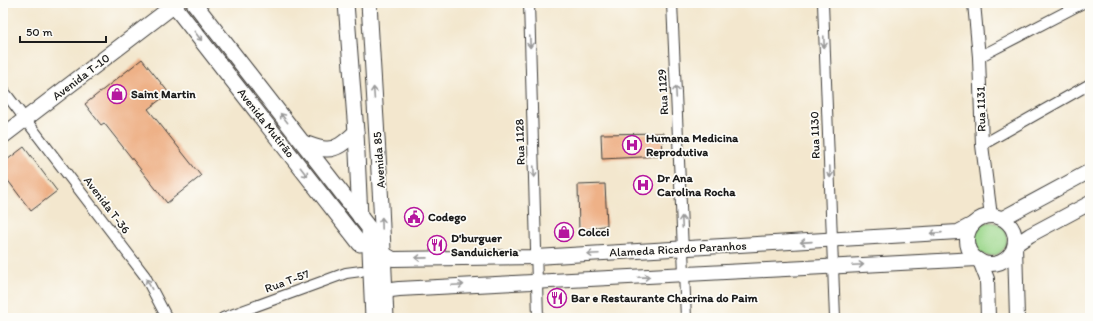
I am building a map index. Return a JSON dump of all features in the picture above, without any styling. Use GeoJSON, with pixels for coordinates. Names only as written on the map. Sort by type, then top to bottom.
{"type":"FeatureCollection","features":[{"type":"Feature","properties":{"kind":"main road","name":"Avenida Mutirão"},"geometry":{"type":"LineString","coordinates":[[194,3],[369,228],[373,318]]}},
{"type":"Feature","properties":{"kind":"main road","name":"Avenida 85"},"geometry":{"type":"LineString","coordinates":[[346,3],[356,132],[363,318]]}},
{"type":"Feature","properties":{"kind":"main road","name":"Avenida 85"},"geometry":{"type":"LineString","coordinates":[[369,3],[381,197],[386,318]]}},
{"type":"Feature","properties":{"kind":"main road","name":"Avenida Mutirão"},"geometry":{"type":"LineString","coordinates":[[174,4],[360,244]]}},
{"type":"Feature","properties":{"kind":"main road","name":"Avenida T-10"},"geometry":{"type":"LineString","coordinates":[[3,136],[23,116],[174,4]]}},
{"type":"Feature","properties":{"kind":"main road"},"geometry":{"type":"LineString","coordinates":[[304,143],[326,150],[345,142],[356,132]]}},
{"type":"Feature","properties":{"kind":"main road"},"geometry":{"type":"LineString","coordinates":[[988,318],[987,278],[978,260],[971,254],[968,246],[967,238],[973,224],[978,219],[997,217],[1090,171]]}},
{"type":"Feature","properties":{"kind":"main road"},"geometry":{"type":"LineString","coordinates":[[385,294],[391,290],[399,289],[833,266],[978,260],[990,264],[1001,262],[1010,256],[1015,246],[1030,235],[1090,203]]}},
{"type":"Feature","properties":{"kind":"main road"},"geometry":{"type":"LineString","coordinates":[[997,217],[1011,226],[1016,235],[1017,318]]}},
{"type":"Feature","properties":{"kind":"main road","name":"Alameda Ricardo Paranhos"},"geometry":{"type":"LineString","coordinates":[[383,252],[394,259],[536,257],[958,232],[973,224]]}},
{"type":"Feature","properties":{"kind":"street","name":"Rua 1128"},"geometry":{"type":"LineString","coordinates":[[529,3],[538,318]]}},
{"type":"Feature","properties":{"kind":"street","name":"Rua 1129"},"geometry":{"type":"LineString","coordinates":[[672,3],[686,318]]}},
{"type":"Feature","properties":{"kind":"street","name":"Rua 1130"},"geometry":{"type":"LineString","coordinates":[[823,3],[835,318]]}},
{"type":"Feature","properties":{"kind":"street","name":"Rua 1131"},"geometry":{"type":"LineString","coordinates":[[974,3],[979,57],[982,145],[997,217]]}},
{"type":"Feature","properties":{"kind":"street"},"geometry":{"type":"LineString","coordinates":[[979,57],[1083,3]]}},
{"type":"Feature","properties":{"kind":"street"},"geometry":{"type":"LineString","coordinates":[[982,145],[1090,84]]}},
{"type":"Feature","properties":{"kind":"street","name":"Avenida T-36"},"geometry":{"type":"LineString","coordinates":[[3,90],[145,276],[168,318]]}},
{"type":"Feature","properties":{"kind":"street","name":"Rua T-57"},"geometry":{"type":"LineString","coordinates":[[223,318],[346,273],[361,271]]}},
{"type":"Feature","properties":{"kind":"green space"},"geometry":{"type":"Polygon","coordinates":[[[987,222],[993,222],[1002,227],[1006,233],[1006,245],[1002,251],[993,256],[987,256],[978,251],[973,242],[973,236],[978,227],[987,222]]]}},
{"type":"Feature","properties":{"kind":"building"},"geometry":{"type":"Polygon","coordinates":[[[142,59],[169,93],[148,109],[201,176],[167,203],[104,123],[101,125],[85,104],[142,59]]]}},
{"type":"Feature","properties":{"kind":"building","name":"Humana Medicina Reprodutiva"},"geometry":{"type":"Polygon","coordinates":[[[663,133],[662,156],[602,159],[601,134],[663,133]]]}},
{"type":"Feature","properties":{"kind":"building"},"geometry":{"type":"Polygon","coordinates":[[[24,147],[57,191],[31,211],[3,174],[3,163],[24,147]]]}},
{"type":"Feature","properties":{"kind":"building"},"geometry":{"type":"Polygon","coordinates":[[[605,184],[607,225],[579,231],[578,185],[605,184]]]}},
{"type":"Feature","properties":{"kind":"place","name":"Saint Martin"},"geometry":{"type":"Point","coordinates":[117,94]}},
{"type":"Feature","properties":{"kind":"place","name":"Humana Medicina Reprodutiva"},"geometry":{"type":"Point","coordinates":[632,145]}},
{"type":"Feature","properties":{"kind":"place","name":"Dr Ana Carolina Rocha"},"geometry":{"type":"Point","coordinates":[643,185]}},
{"type":"Feature","properties":{"kind":"place","name":"Codego"},"geometry":{"type":"Point","coordinates":[414,217]}},
{"type":"Feature","properties":{"kind":"place","name":"Colcci"},"geometry":{"type":"Point","coordinates":[564,232]}},
{"type":"Feature","properties":{"kind":"place","name":"D'burguer Sanduicheria"},"geometry":{"type":"Point","coordinates":[437,245]}},
{"type":"Feature","properties":{"kind":"place","name":"Bar e Restaurante Chacrina do Paim"},"geometry":{"type":"Point","coordinates":[557,298]}}]}
